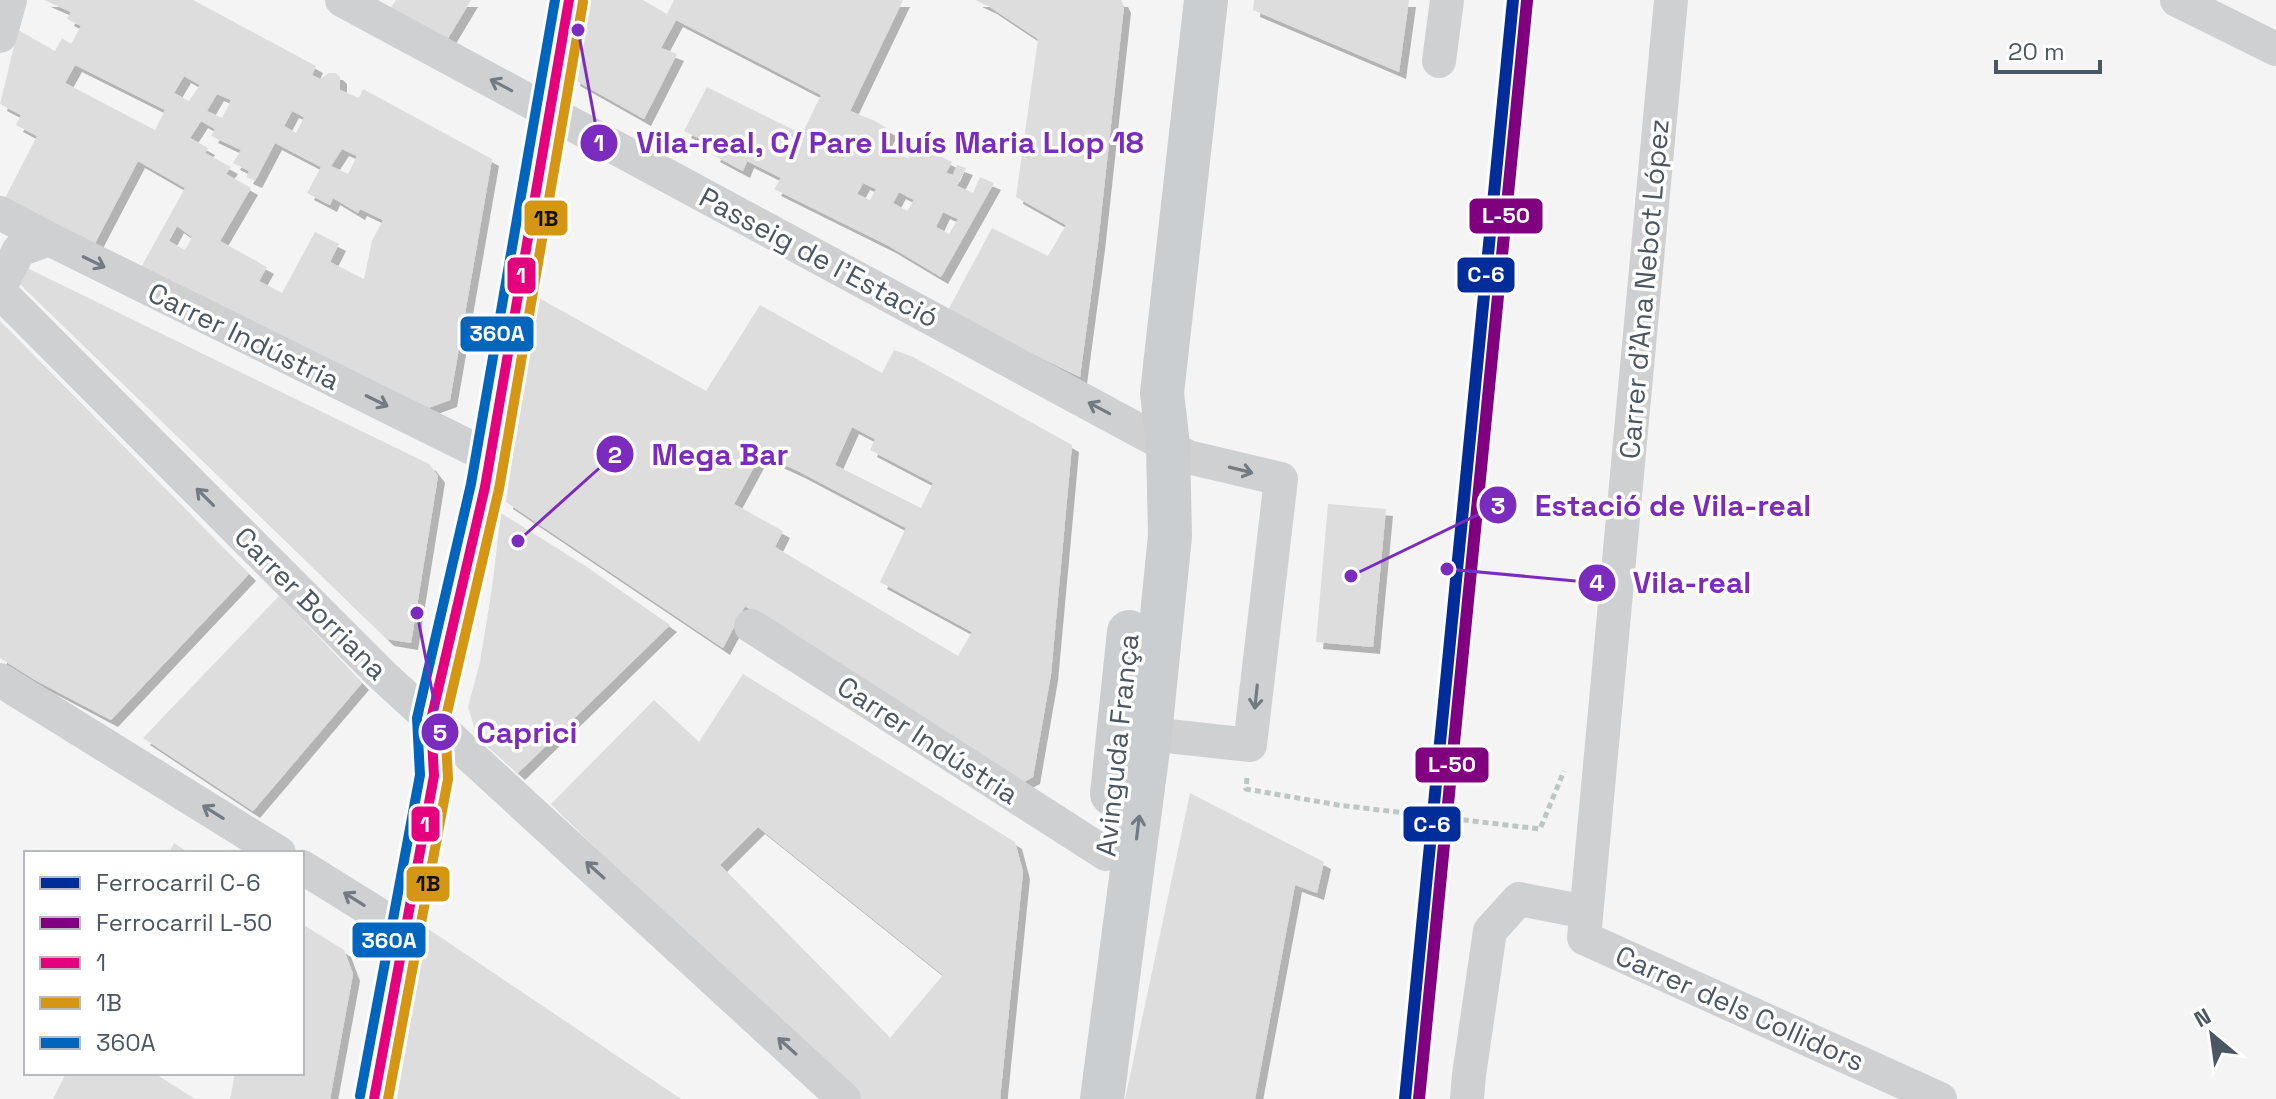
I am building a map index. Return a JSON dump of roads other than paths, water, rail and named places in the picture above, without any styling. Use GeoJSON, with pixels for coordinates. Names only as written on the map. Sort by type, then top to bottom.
{"type":"FeatureCollection","features":[{"type":"Feature","properties":{"kind":"main road","name":"Avinguda França"},"geometry":{"type":"LineString","coordinates":[[1074,1099],[1106,854],[1136,564],[1158,440],[1206,0]]}},
{"type":"Feature","properties":{"kind":"main road","name":"Avinguda França"},"geometry":{"type":"LineString","coordinates":[[1102,1099],[1150,734],[1170,536],[1158,440]]}},
{"type":"Feature","properties":{"kind":"street"},"geometry":{"type":"LineString","coordinates":[[0,36],[10,0]]}},
{"type":"Feature","properties":{"kind":"street","name":"Passeig de l'Estació"},"geometry":{"type":"LineString","coordinates":[[342,0],[1188,457],[1281,479],[1250,745],[1150,734]]}},
{"type":"Feature","properties":{"kind":"street"},"geometry":{"type":"LineString","coordinates":[[374,1099],[434,776],[431,720],[485,487],[569,0]]}},
{"type":"Feature","properties":{"kind":"street"},"geometry":{"type":"LineString","coordinates":[[1439,61],[1447,0]]}},
{"type":"Feature","properties":{"kind":"street","name":"Carrer d'Ana Nebot López"},"geometry":{"type":"LineString","coordinates":[[1585,925],[1671,0]]}},
{"type":"Feature","properties":{"kind":"street"},"geometry":{"type":"LineString","coordinates":[[2177,0],[2276,49]]}},
{"type":"Feature","properties":{"kind":"street","name":"Carrer Indústria"},"geometry":{"type":"LineString","coordinates":[[0,213],[490,457]]}},
{"type":"Feature","properties":{"kind":"street"},"geometry":{"type":"LineString","coordinates":[[0,290],[19,250],[49,239]]}},
{"type":"Feature","properties":{"kind":"street","name":"Carrer Borriana"},"geometry":{"type":"LineString","coordinates":[[0,290],[381,674],[832,1094]]}},
{"type":"Feature","properties":{"kind":"street","name":"Carrer Indústria"},"geometry":{"type":"LineString","coordinates":[[751,626],[1106,854]]}},
{"type":"Feature","properties":{"kind":"street"},"geometry":{"type":"LineString","coordinates":[[0,680],[276,851]]}},
{"type":"Feature","properties":{"kind":"street"},"geometry":{"type":"LineString","coordinates":[[304,868],[405,931]]}},
{"type":"Feature","properties":{"kind":"street"},"geometry":{"type":"LineString","coordinates":[[1467,1099],[1490,931],[1519,899],[1585,925]]}},
{"type":"Feature","properties":{"kind":"street","name":"Carrer dels Collidors"},"geometry":{"type":"LineString","coordinates":[[1585,925],[1940,1099]]}},
{"type":"Feature","properties":{"kind":"rail line","name":"C-6"},"geometry":{"type":"LineString","coordinates":[[1405,1099],[1513,0]]}},
{"type":"Feature","properties":{"kind":"rail line","name":"L-50"},"geometry":{"type":"LineString","coordinates":[[1419,1099],[1527,1]]}},
{"type":"Feature","properties":{"kind":"place","name":"Vila-real, C/ Pare Lluís Maria Llop 18"},"geometry":{"type":"Point","coordinates":[578,30]}},
{"type":"Feature","properties":{"kind":"place","name":"Mega Bar"},"geometry":{"type":"Point","coordinates":[518,541]}},
{"type":"Feature","properties":{"kind":"place","name":"Vila-real"},"geometry":{"type":"Point","coordinates":[1447,569]}},
{"type":"Feature","properties":{"kind":"place","name":"Estació de Vila-real"},"geometry":{"type":"Point","coordinates":[1351,576]}},
{"type":"Feature","properties":{"kind":"place","name":"Caprici"},"geometry":{"type":"Point","coordinates":[417,613]}}]}
